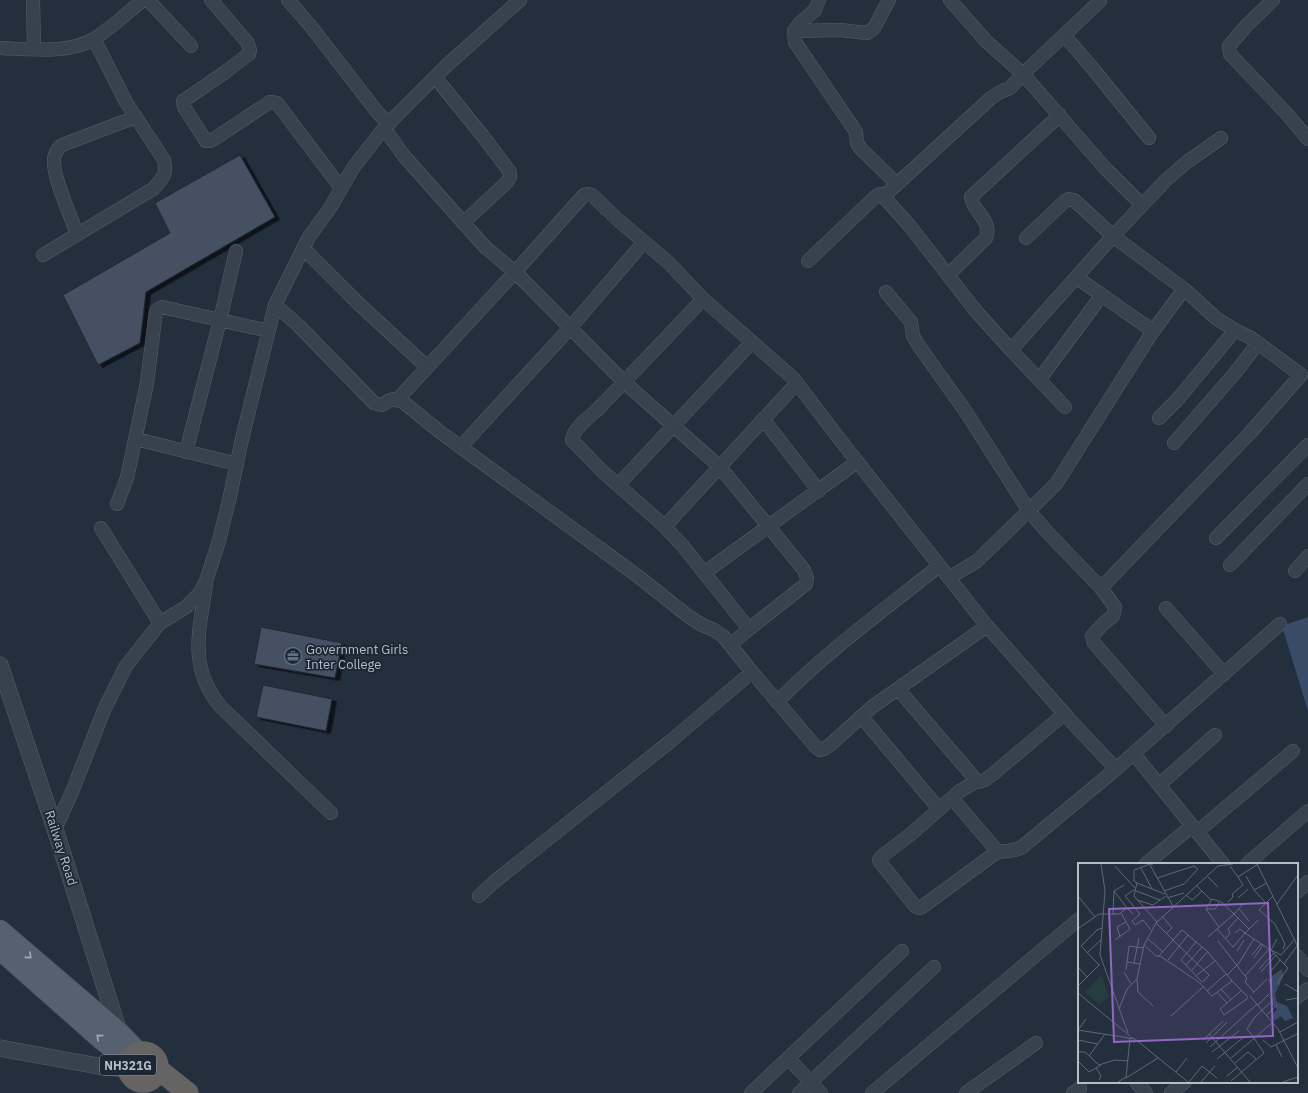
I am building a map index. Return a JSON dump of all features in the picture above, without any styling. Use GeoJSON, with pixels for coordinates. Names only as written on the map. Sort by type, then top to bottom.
{"type":"FeatureCollection","features":[{"type":"Feature","properties":{"kind":"highway","name":"NH321G"},"geometry":{"type":"LineString","coordinates":[[141,1075],[188,1093]]}},
{"type":"Feature","properties":{"kind":"main road"},"geometry":{"type":"LineString","coordinates":[[0,930],[119,1032],[141,1075]]}},
{"type":"Feature","properties":{"kind":"main road"},"geometry":{"type":"LineString","coordinates":[[0,950],[141,1075]]}},
{"type":"Feature","properties":{"kind":"street"},"geometry":{"type":"LineString","coordinates":[[33,0],[34,49]]}},
{"type":"Feature","properties":{"kind":"street"},"geometry":{"type":"LineString","coordinates":[[0,48],[34,49],[61,48],[81,45],[94,39],[143,0]]}},
{"type":"Feature","properties":{"kind":"street"},"geometry":{"type":"LineString","coordinates":[[148,0],[191,46]]}},
{"type":"Feature","properties":{"kind":"street"},"geometry":{"type":"LineString","coordinates":[[211,0],[247,42],[250,50],[249,54],[183,101],[184,107],[206,141],[212,141],[270,102],[274,101],[341,188]]}},
{"type":"Feature","properties":{"kind":"street"},"geometry":{"type":"LineString","coordinates":[[288,0],[309,24],[378,113],[404,156],[463,222],[485,246],[515,272],[624,382],[720,467],[804,570],[807,578],[806,584],[748,629],[730,645]]}},
{"type":"Feature","properties":{"kind":"street"},"geometry":{"type":"LineString","coordinates":[[55,829],[72,792],[104,710],[126,666],[160,623],[186,606],[200,593],[206,581],[219,541],[275,306],[308,237],[330,208],[353,168],[387,126],[435,77],[520,0]]}},
{"type":"Feature","properties":{"kind":"street"},"geometry":{"type":"LineString","coordinates":[[819,0],[815,10],[796,27],[794,31],[795,42],[856,132],[858,145],[897,184]]}},
{"type":"Feature","properties":{"kind":"street"},"geometry":{"type":"LineString","coordinates":[[794,31],[840,30],[867,33],[874,28],[889,0]]}},
{"type":"Feature","properties":{"kind":"street"},"geometry":{"type":"LineString","coordinates":[[950,0],[986,41],[1023,74],[1105,168],[1142,205]]}},
{"type":"Feature","properties":{"kind":"street"},"geometry":{"type":"LineString","coordinates":[[1273,0],[1247,25],[1229,46],[1230,54],[1287,114],[1308,139]]}},
{"type":"Feature","properties":{"kind":"street"},"geometry":{"type":"LineString","coordinates":[[884,196],[991,98],[1010,88],[1100,1]]}},
{"type":"Feature","properties":{"kind":"street"},"geometry":{"type":"LineString","coordinates":[[1065,36],[1149,138]]}},
{"type":"Feature","properties":{"kind":"street"},"geometry":{"type":"LineString","coordinates":[[42,255],[153,189],[163,178],[166,169],[164,160],[126,102],[94,39]]}},
{"type":"Feature","properties":{"kind":"street"},"geometry":{"type":"LineString","coordinates":[[435,77],[510,172],[510,177],[507,182],[463,222]]}},
{"type":"Feature","properties":{"kind":"street"},"geometry":{"type":"LineString","coordinates":[[948,275],[986,238],[988,232],[988,227],[972,202],[971,197],[1060,115]]}},
{"type":"Feature","properties":{"kind":"street"},"geometry":{"type":"LineString","coordinates":[[77,234],[54,170],[54,159],[57,150],[62,145],[136,117]]}},
{"type":"Feature","properties":{"kind":"street"},"geometry":{"type":"LineString","coordinates":[[1011,350],[1113,236],[1167,179],[1187,162],[1221,138]]}},
{"type":"Feature","properties":{"kind":"street"},"geometry":{"type":"LineString","coordinates":[[398,400],[584,195],[592,195],[617,219],[669,263],[703,299],[793,378],[857,462],[987,626],[1064,714],[1116,769]]}},
{"type":"Feature","properties":{"kind":"street"},"geometry":{"type":"LineString","coordinates":[[808,261],[872,199],[878,195],[884,196],[975,310],[1065,407]]}},
{"type":"Feature","properties":{"kind":"street"},"geometry":{"type":"LineString","coordinates":[[1026,238],[1065,201],[1074,200],[1113,236],[1184,289],[1217,319],[1258,343],[1305,377],[1101,588]]}},
{"type":"Feature","properties":{"kind":"street"},"geometry":{"type":"LineString","coordinates":[[467,440],[570,328],[644,242]]}},
{"type":"Feature","properties":{"kind":"street"},"geometry":{"type":"LineString","coordinates":[[303,248],[427,367]]}},
{"type":"Feature","properties":{"kind":"street"},"geometry":{"type":"LineString","coordinates":[[186,452],[236,251]]}},
{"type":"Feature","properties":{"kind":"street"},"geometry":{"type":"LineString","coordinates":[[1076,277],[1153,331]]}},
{"type":"Feature","properties":{"kind":"street"},"geometry":{"type":"LineString","coordinates":[[949,578],[977,561],[1056,484],[1153,331],[1184,289]]}},
{"type":"Feature","properties":{"kind":"street"},"geometry":{"type":"LineString","coordinates":[[886,292],[911,322],[913,336],[919,346],[966,412],[1030,511],[1048,533],[1101,588],[1115,607],[1113,616],[1092,636],[1094,643],[1166,726]]}},
{"type":"Feature","properties":{"kind":"street"},"geometry":{"type":"LineString","coordinates":[[1039,380],[1102,295]]}},
{"type":"Feature","properties":{"kind":"street"},"geometry":{"type":"LineString","coordinates":[[703,299],[573,435],[572,440],[618,485],[665,526],[683,546],[748,629]]}},
{"type":"Feature","properties":{"kind":"street"},"geometry":{"type":"LineString","coordinates":[[275,306],[298,325],[374,403],[382,405],[388,401],[398,400],[403,402],[440,432],[639,577],[688,616],[723,636],[777,702],[820,750],[831,744],[872,707],[987,626]]}},
{"type":"Feature","properties":{"kind":"street"},"geometry":{"type":"LineString","coordinates":[[117,504],[127,478],[136,439],[147,383],[156,310],[162,307],[269,330]]}},
{"type":"Feature","properties":{"kind":"street"},"geometry":{"type":"LineString","coordinates":[[1159,418],[1178,399],[1235,330]]}},
{"type":"Feature","properties":{"kind":"street"},"geometry":{"type":"LineString","coordinates":[[618,485],[752,342]]}},
{"type":"Feature","properties":{"kind":"street"},"geometry":{"type":"LineString","coordinates":[[1174,443],[1258,343]]}},
{"type":"Feature","properties":{"kind":"street"},"geometry":{"type":"LineString","coordinates":[[665,526],[796,383]]}},
{"type":"Feature","properties":{"kind":"street"},"geometry":{"type":"LineString","coordinates":[[763,419],[819,491]]}},
{"type":"Feature","properties":{"kind":"street"},"geometry":{"type":"LineString","coordinates":[[136,439],[237,464]]}},
{"type":"Feature","properties":{"kind":"street"},"geometry":{"type":"LineString","coordinates":[[1216,538],[1308,444]]}},
{"type":"Feature","properties":{"kind":"street"},"geometry":{"type":"LineString","coordinates":[[704,573],[857,462]]}},
{"type":"Feature","properties":{"kind":"street"},"geometry":{"type":"LineString","coordinates":[[1230,566],[1308,484]]}},
{"type":"Feature","properties":{"kind":"street"},"geometry":{"type":"LineString","coordinates":[[101,528],[160,623]]}},
{"type":"Feature","properties":{"kind":"street"},"geometry":{"type":"LineString","coordinates":[[1295,571],[1308,556]]}},
{"type":"Feature","properties":{"kind":"street"},"geometry":{"type":"LineString","coordinates":[[777,702],[800,678],[871,619],[939,566]]}},
{"type":"Feature","properties":{"kind":"street"},"geometry":{"type":"LineString","coordinates":[[206,581],[199,632],[200,666],[212,696],[221,707],[331,813]]}},
{"type":"Feature","properties":{"kind":"street"},"geometry":{"type":"LineString","coordinates":[[1166,608],[1224,674]]}},
{"type":"Feature","properties":{"kind":"street"},"geometry":{"type":"LineString","coordinates":[[1064,714],[993,774],[985,780],[977,781],[960,791],[911,834],[882,856],[879,860],[882,866],[915,906],[919,908],[922,907],[998,852],[1015,850],[1022,847],[1134,754],[1280,624]]}},
{"type":"Feature","properties":{"kind":"street","name":"Railway Road"},"geometry":{"type":"LineString","coordinates":[[0,665],[55,829],[119,1032]]}},
{"type":"Feature","properties":{"kind":"street"},"geometry":{"type":"LineString","coordinates":[[478,896],[672,740],[752,672]]}},
{"type":"Feature","properties":{"kind":"street"},"geometry":{"type":"LineString","coordinates":[[898,689],[977,781]]}},
{"type":"Feature","properties":{"kind":"street"},"geometry":{"type":"LineString","coordinates":[[861,716],[939,809]]}},
{"type":"Feature","properties":{"kind":"street"},"geometry":{"type":"LineString","coordinates":[[1159,785],[1215,735]]}},
{"type":"Feature","properties":{"kind":"street"},"geometry":{"type":"LineString","coordinates":[[1147,863],[1195,829],[1292,750]]}},
{"type":"Feature","properties":{"kind":"street"},"geometry":{"type":"LineString","coordinates":[[1134,754],[1222,863]]}},
{"type":"Feature","properties":{"kind":"street"},"geometry":{"type":"LineString","coordinates":[[952,798],[998,852]]}},
{"type":"Feature","properties":{"kind":"street"},"geometry":{"type":"LineString","coordinates":[[1248,863],[1308,811]]}},
{"type":"Feature","properties":{"kind":"street"},"geometry":{"type":"LineString","coordinates":[[1298,891],[1308,882]]}},
{"type":"Feature","properties":{"kind":"street"},"geometry":{"type":"LineString","coordinates":[[872,1093],[1078,920]]}},
{"type":"Feature","properties":{"kind":"street"},"geometry":{"type":"LineString","coordinates":[[751,1093],[902,951]]}},
{"type":"Feature","properties":{"kind":"street"},"geometry":{"type":"LineString","coordinates":[[1298,957],[1308,970]]}},
{"type":"Feature","properties":{"kind":"street"},"geometry":{"type":"LineString","coordinates":[[799,1093],[934,967]]}},
{"type":"Feature","properties":{"kind":"street"},"geometry":{"type":"LineString","coordinates":[[1298,996],[1308,989]]}},
{"type":"Feature","properties":{"kind":"street"},"geometry":{"type":"LineString","coordinates":[[966,1093],[1036,1042]]}},
{"type":"Feature","properties":{"kind":"street"},"geometry":{"type":"LineString","coordinates":[[0,1048],[141,1075]]}},
{"type":"Feature","properties":{"kind":"street"},"geometry":{"type":"LineString","coordinates":[[788,1058],[821,1093]]}},
{"type":"Feature","properties":{"kind":"street"},"geometry":{"type":"LineString","coordinates":[[1137,1083],[1146,1093]]}},
{"type":"Feature","properties":{"kind":"street"},"geometry":{"type":"LineString","coordinates":[[1171,1093],[1184,1083]]}},
{"type":"Feature","properties":{"kind":"water"},"geometry":{"type":"Polygon","coordinates":[[[1308,617],[1308,711],[1282,626],[1308,617]]]}},
{"type":"Feature","properties":{"kind":"building"},"geometry":{"type":"Polygon","coordinates":[[[240,155],[275,217],[146,292],[140,343],[98,365],[63,295],[170,233],[155,203],[240,155]]]}},
{"type":"Feature","properties":{"kind":"building"},"geometry":{"type":"Polygon","coordinates":[[[261,627],[342,643],[335,678],[254,664],[261,627]]]}},
{"type":"Feature","properties":{"kind":"building"},"geometry":{"type":"Polygon","coordinates":[[[263,685],[332,699],[326,731],[256,717],[263,685]]]}},
{"type":"Feature","properties":{"kind":"place","name":"Government Girls Inter College"},"geometry":{"type":"Point","coordinates":[293,656]}}]}
